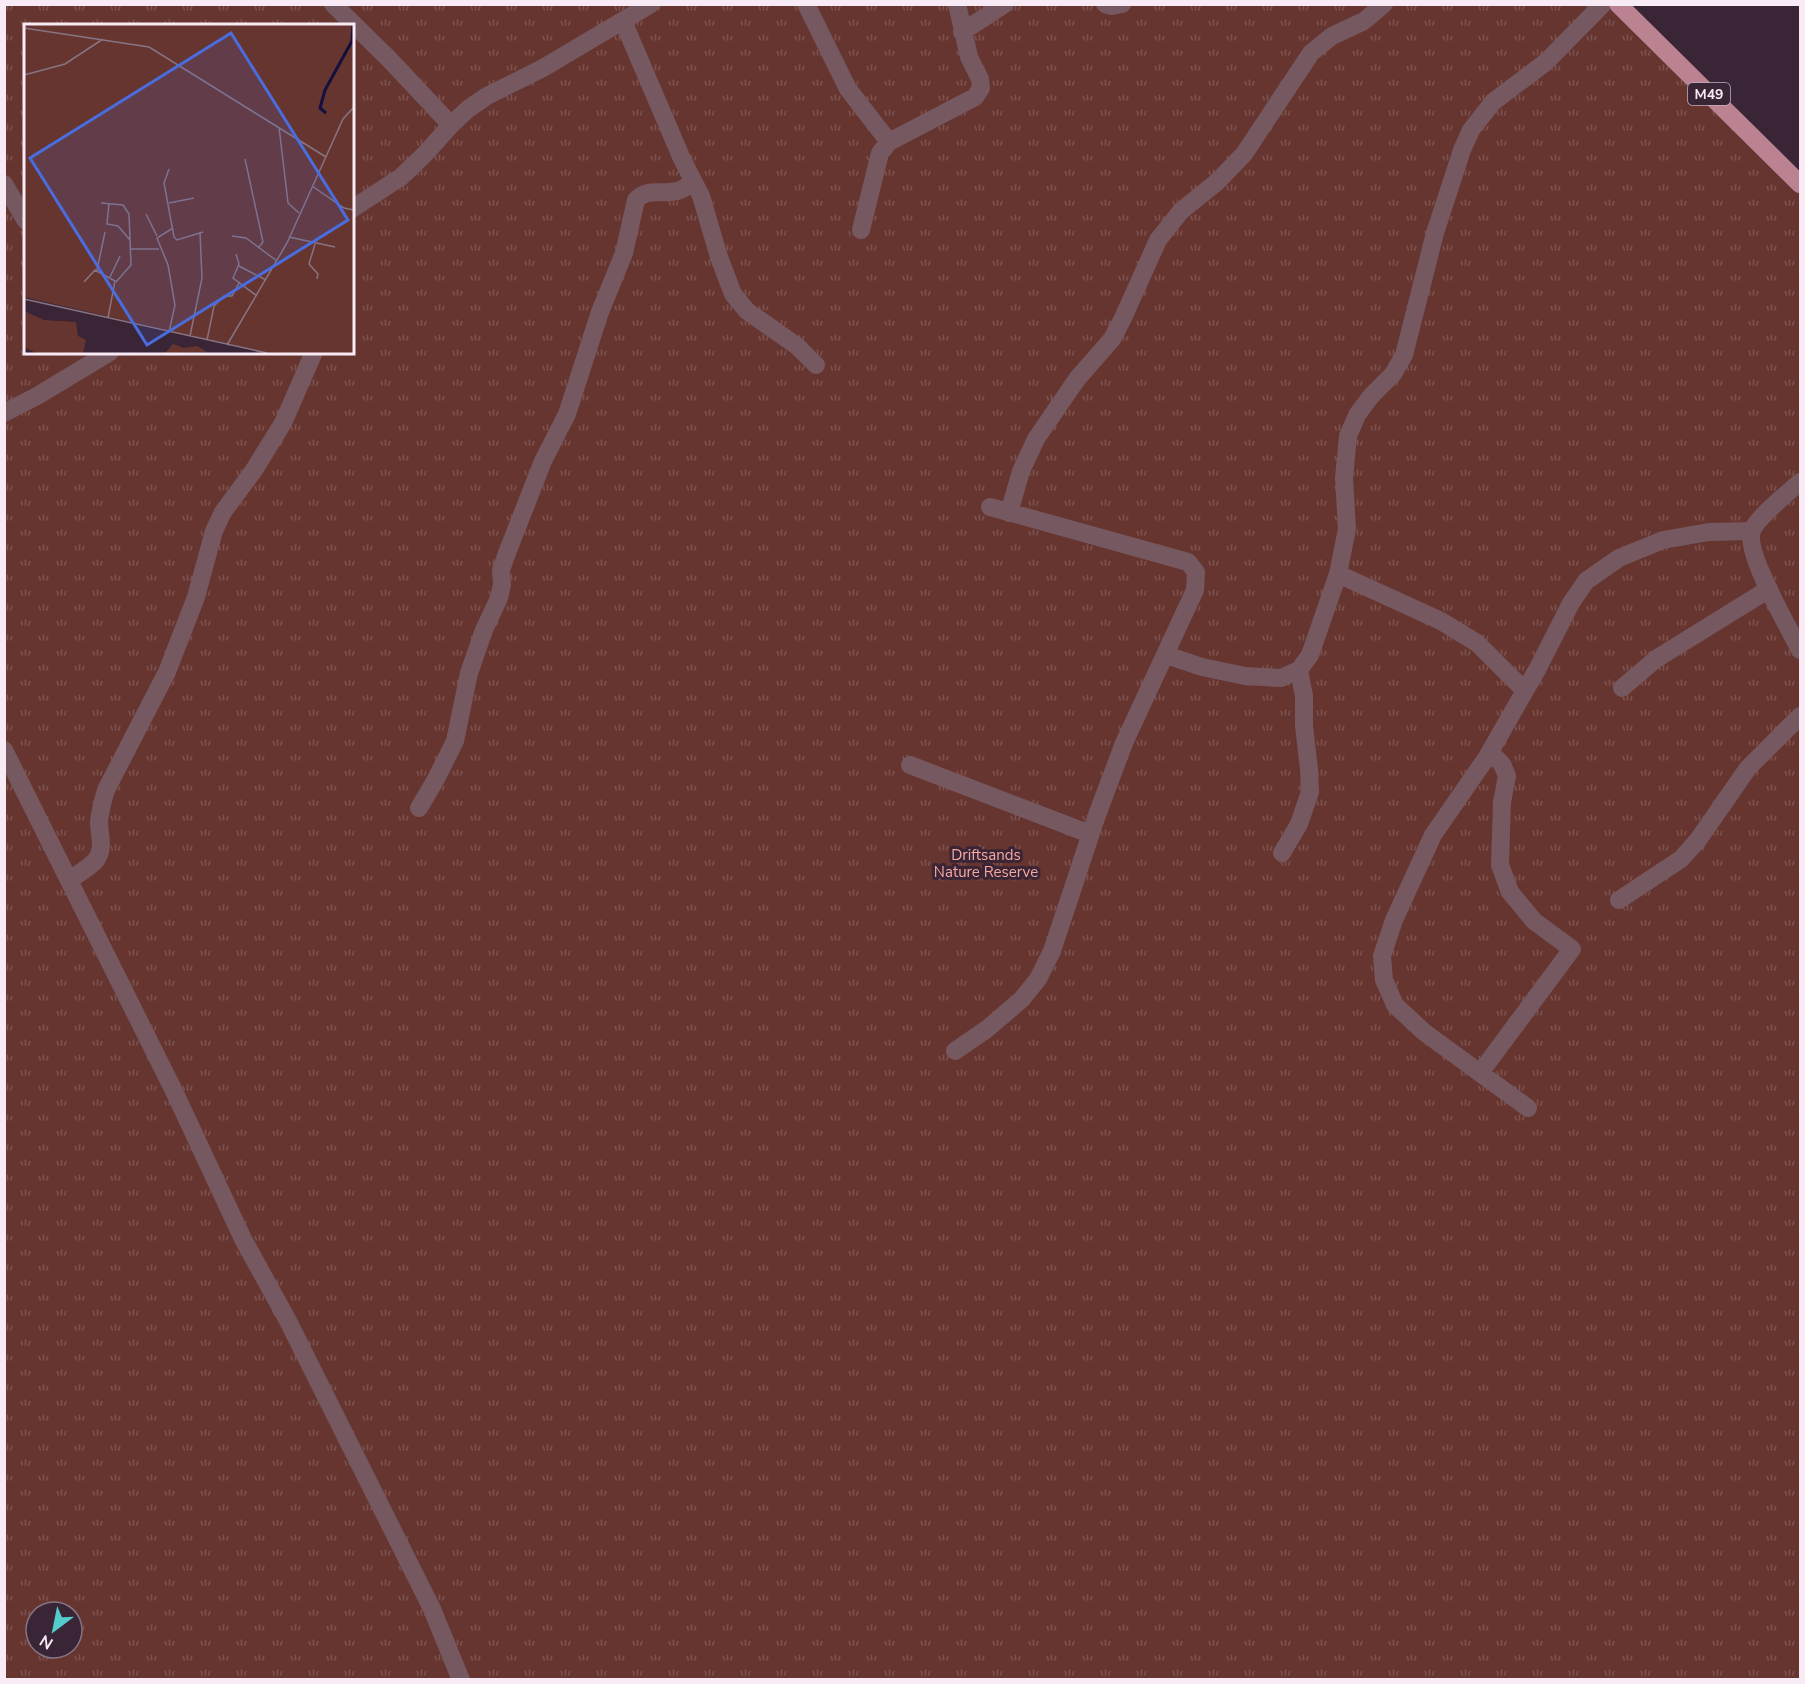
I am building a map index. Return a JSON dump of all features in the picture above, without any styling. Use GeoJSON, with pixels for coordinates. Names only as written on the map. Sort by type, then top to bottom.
{"type":"FeatureCollection","features":[{"type":"Feature","properties":{"kind":"main road","name":"M49"},"geometry":{"type":"LineString","coordinates":[[1618,4],[1800,184]]}},
{"type":"Feature","properties":{"kind":"street"},"geometry":{"type":"LineString","coordinates":[[333,4],[353,24]]}},
{"type":"Feature","properties":{"kind":"street"},"geometry":{"type":"LineString","coordinates":[[354,208],[400,177],[468,109],[487,96],[543,68],[651,4]]}},
{"type":"Feature","properties":{"kind":"street"},"geometry":{"type":"LineString","coordinates":[[806,4],[848,89],[889,142]]}},
{"type":"Feature","properties":{"kind":"street"},"geometry":{"type":"LineString","coordinates":[[861,230],[880,153],[889,142],[975,96],[981,88],[980,79],[969,57],[957,4]]}},
{"type":"Feature","properties":{"kind":"street"},"geometry":{"type":"LineString","coordinates":[[962,32],[1005,4]]}},
{"type":"Feature","properties":{"kind":"street"},"geometry":{"type":"LineString","coordinates":[[1105,4],[1112,6],[1122,4]]}},
{"type":"Feature","properties":{"kind":"street"},"geometry":{"type":"LineString","coordinates":[[1009,513],[1021,471],[1036,439],[1077,380],[1112,339],[1124,318],[1158,240],[1181,211],[1217,182],[1244,154],[1311,53],[1332,36],[1364,21],[1384,4]]}},
{"type":"Feature","properties":{"kind":"street"},"geometry":{"type":"LineString","coordinates":[[1166,655],[1202,667],[1245,676],[1281,678],[1299,670],[1310,655],[1338,574],[1347,529],[1344,478],[1348,436],[1357,415],[1371,396],[1393,374],[1404,355],[1435,233],[1466,140],[1493,102],[1546,62],[1603,4]]}},
{"type":"Feature","properties":{"kind":"street"},"geometry":{"type":"LineString","coordinates":[[623,21],[682,159],[701,196],[719,257],[733,294],[747,311],[797,346],[816,365]]}},
{"type":"Feature","properties":{"kind":"street"},"geometry":{"type":"LineString","coordinates":[[354,25],[451,125]]}},
{"type":"Feature","properties":{"kind":"street"},"geometry":{"type":"LineString","coordinates":[[419,808],[455,741],[469,673],[484,630],[499,598],[502,585],[501,570],[543,460],[567,414],[600,312],[624,253],[636,200],[649,191],[668,193],[680,191],[694,182]]}},
{"type":"Feature","properties":{"kind":"street"},"geometry":{"type":"LineString","coordinates":[[4,184],[24,218]]}},
{"type":"Feature","properties":{"kind":"street"},"geometry":{"type":"LineString","coordinates":[[4,413],[22,405],[87,359],[103,354]]}},
{"type":"Feature","properties":{"kind":"street"},"geometry":{"type":"LineString","coordinates":[[69,880],[88,868],[97,858],[101,848],[99,823],[106,789],[167,672],[196,597],[214,531],[223,512],[255,470],[283,423],[313,354]]}},
{"type":"Feature","properties":{"kind":"street"},"geometry":{"type":"LineString","coordinates":[[1800,482],[1751,531],[1751,545],[1756,563],[1800,650]]}},
{"type":"Feature","properties":{"kind":"street"},"geometry":{"type":"LineString","coordinates":[[955,1051],[987,1029],[1022,999],[1038,978],[1052,951],[1090,834],[1124,743],[1195,590],[1196,572],[1188,562],[990,507]]}},
{"type":"Feature","properties":{"kind":"street"},"geometry":{"type":"LineString","coordinates":[[1528,1108],[1424,1032],[1395,1005],[1383,980],[1382,956],[1394,920],[1433,835],[1490,752],[1571,603],[1586,581],[1620,558],[1663,540],[1710,532],[1751,531]]}},
{"type":"Feature","properties":{"kind":"street"},"geometry":{"type":"LineString","coordinates":[[1338,574],[1441,621],[1478,643],[1525,691]]}},
{"type":"Feature","properties":{"kind":"street"},"geometry":{"type":"LineString","coordinates":[[1622,688],[1656,659],[1769,589]]}},
{"type":"Feature","properties":{"kind":"street"},"geometry":{"type":"LineString","coordinates":[[1282,854],[1299,824],[1310,792],[1310,769],[1304,726],[1304,696],[1299,670]]}},
{"type":"Feature","properties":{"kind":"street"},"geometry":{"type":"LineString","coordinates":[[1619,900],[1681,859],[1698,840],[1748,768],[1800,716]]}},
{"type":"Feature","properties":{"kind":"street"},"geometry":{"type":"LineString","coordinates":[[4,750],[173,1089],[243,1239],[287,1318],[432,1609],[461,1680]]}},
{"type":"Feature","properties":{"kind":"street"},"geometry":{"type":"LineString","coordinates":[[1480,1073],[1572,949],[1534,921],[1510,892],[1500,865],[1502,802],[1507,776],[1502,764],[1490,752]]}},
{"type":"Feature","properties":{"kind":"street"},"geometry":{"type":"LineString","coordinates":[[910,765],[1090,834]]}},
{"type":"Feature","properties":{"kind":"green space","name":"Driftsands Nature Reserve"},"geometry":{"type":"Polygon","coordinates":[[[5,5],[1616,5],[1800,188],[1800,1679],[5,1680],[5,5]]]}}]}
